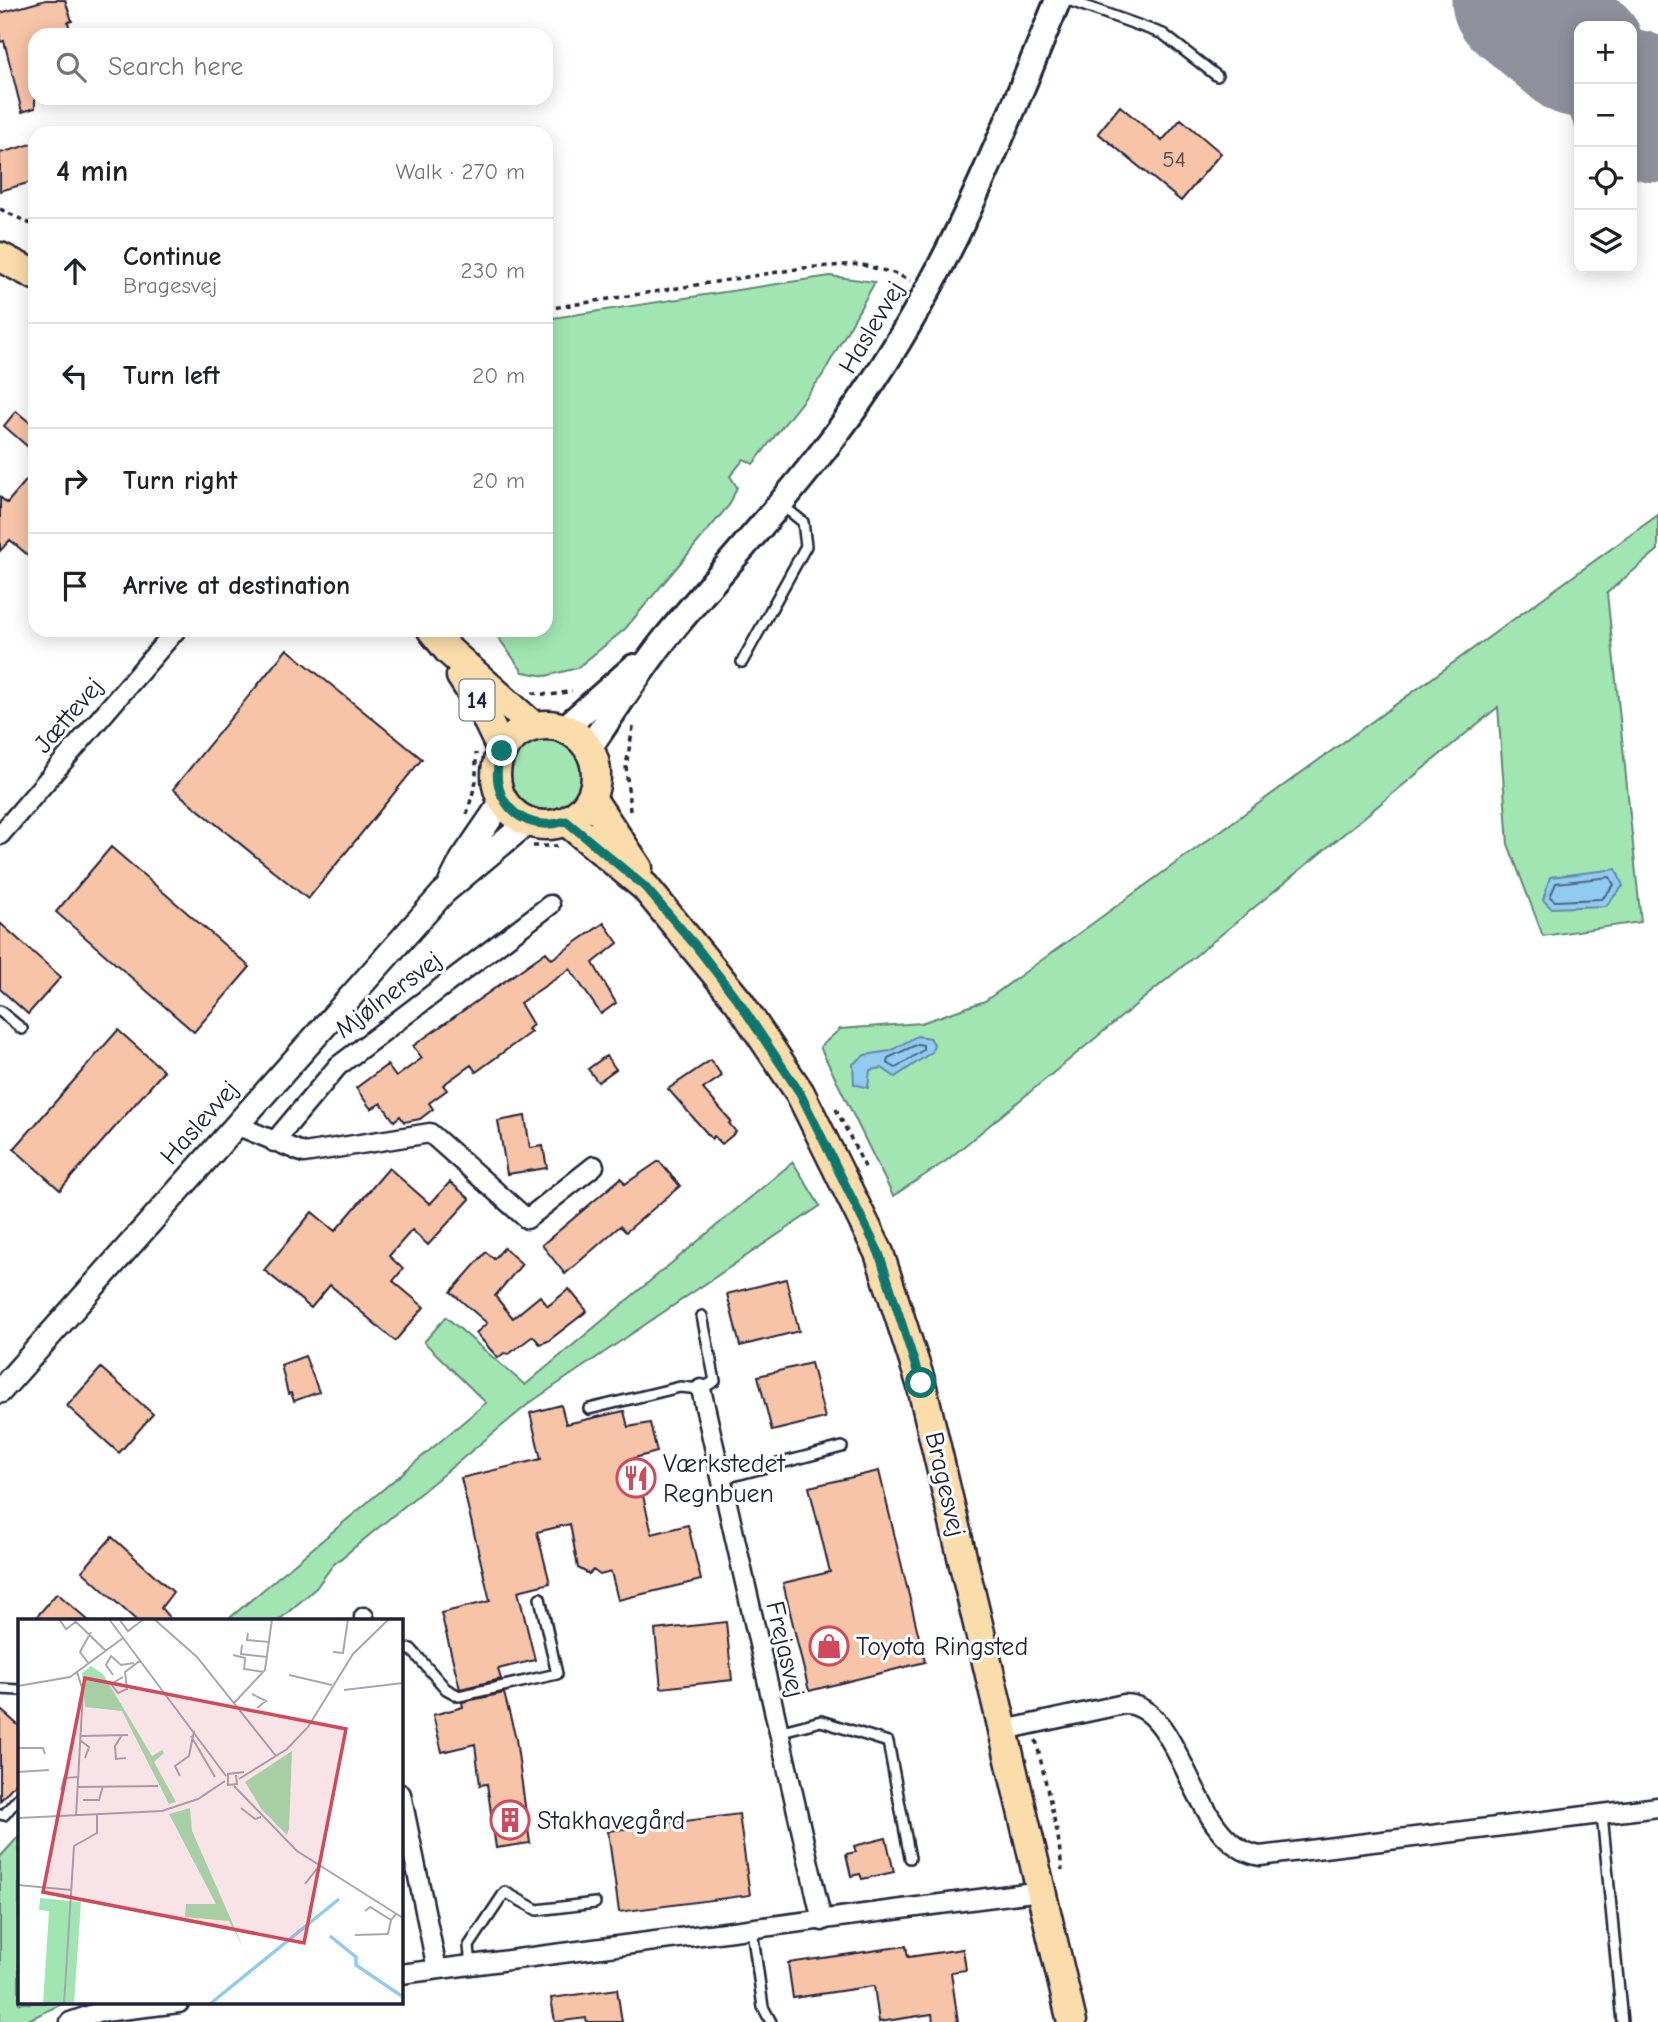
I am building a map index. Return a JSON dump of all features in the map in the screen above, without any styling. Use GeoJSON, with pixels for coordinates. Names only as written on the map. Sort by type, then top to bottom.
{"type":"FeatureCollection","features":[{"type":"Feature","properties":{"kind":"main road","name":"Haslevvej"},"geometry":{"type":"LineString","coordinates":[[589,748],[664,641],[781,505],[863,397],[928,290],[984,182],[1058,0]]}},
{"type":"Feature","properties":{"kind":"main road"},"geometry":{"type":"LineString","coordinates":[[0,257],[28,271]]}},
{"type":"Feature","properties":{"kind":"main road"},"geometry":{"type":"LineString","coordinates":[[441,640],[533,726]]}},
{"type":"Feature","properties":{"kind":"main road","name":"14"},"geometry":{"type":"LineString","coordinates":[[441,640],[502,751]]}},
{"type":"Feature","properties":{"kind":"main road","name":"Haslevvej"},"geometry":{"type":"LineString","coordinates":[[565,728],[664,641]]}},
{"type":"Feature","properties":{"kind":"main road","name":"14"},"geometry":{"type":"LineString","coordinates":[[503,800],[496,773],[502,751],[510,740],[533,726],[549,724],[565,728]]}},
{"type":"Feature","properties":{"kind":"main road"},"geometry":{"type":"LineString","coordinates":[[503,800],[518,817],[526,836],[548,825],[565,834],[592,798],[597,781],[596,764],[589,748],[565,728]]}},
{"type":"Feature","properties":{"kind":"main road","name":"Bragesvej"},"geometry":{"type":"LineString","coordinates":[[592,798],[638,867],[645,887]]}},
{"type":"Feature","properties":{"kind":"main road","name":"Bragesvej"},"geometry":{"type":"LineString","coordinates":[[565,834],[645,887],[739,1002],[792,1081],[879,1253],[921,1383],[1072,2022]]}},
{"type":"Feature","properties":{"kind":"street","name":"Jættevej"},"geometry":{"type":"LineString","coordinates":[[0,835],[170,637]]}},
{"type":"Feature","properties":{"kind":"street","name":"Haslevvej"},"geometry":{"type":"LineString","coordinates":[[0,1391],[443,893],[503,800]]}},
{"type":"Feature","properties":{"kind":"street","name":"Haslevvej"},"geometry":{"type":"LineString","coordinates":[[443,893],[526,836]]}},
{"type":"Feature","properties":{"kind":"street","name":"Mjølnersvej"},"geometry":{"type":"LineString","coordinates":[[274,1142],[338,1066],[550,905]]}},
{"type":"Feature","properties":{"kind":"street"},"geometry":{"type":"LineString","coordinates":[[236,1125],[304,1153],[430,1133],[527,1219],[594,1166]]}},
{"type":"Feature","properties":{"kind":"street","name":"Frejasvej"},"geometry":{"type":"LineString","coordinates":[[701,1389],[822,1921]]}},
{"type":"Feature","properties":{"kind":"street"},"geometry":{"type":"LineString","coordinates":[[1004,1730],[1124,1704],[1142,1707],[1160,1725],[1219,1832],[1240,1851],[1260,1856],[1658,1807]]}},
{"type":"Feature","properties":{"kind":"street"},"geometry":{"type":"LineString","coordinates":[[402,1799],[437,1969]]}},
{"type":"Feature","properties":{"kind":"street"},"geometry":{"type":"LineString","coordinates":[[402,1974],[1041,1891]]}},
{"type":"Feature","properties":{"kind":"street"},"geometry":{"type":"LineString","coordinates":[[70,2022],[96,2013],[171,2004]]}},
{"type":"Feature","properties":{"kind":"lane"},"geometry":{"type":"LineString","coordinates":[[1068,0],[1163,34],[1217,76]]}},
{"type":"Feature","properties":{"kind":"lane"},"geometry":{"type":"LineString","coordinates":[[742,662],[806,546],[803,523],[781,505]]}},
{"type":"Feature","properties":{"kind":"lane"},"geometry":{"type":"LineString","coordinates":[[0,1011],[22,1029]]}},
{"type":"Feature","properties":{"kind":"lane"},"geometry":{"type":"LineString","coordinates":[[589,1409],[680,1387],[701,1389],[715,1381],[702,1316]]}},
{"type":"Feature","properties":{"kind":"lane"},"geometry":{"type":"LineString","coordinates":[[720,1479],[842,1447]]}},
{"type":"Feature","properties":{"kind":"lane"},"geometry":{"type":"LineString","coordinates":[[402,1651],[411,1649],[446,1689],[459,1696],[557,1674],[540,1598]]}},
{"type":"Feature","properties":{"kind":"lane"},"geometry":{"type":"LineString","coordinates":[[0,1689],[18,1690]]}},
{"type":"Feature","properties":{"kind":"lane"},"geometry":{"type":"LineString","coordinates":[[778,1732],[821,1721],[888,1742],[910,1858]]}},
{"type":"Feature","properties":{"kind":"lane"},"geometry":{"type":"LineString","coordinates":[[0,1814],[4,1815],[18,1798]]}},
{"type":"Feature","properties":{"kind":"lane"},"geometry":{"type":"LineString","coordinates":[[1602,1814],[1622,2022]]}},
{"type":"Feature","properties":{"kind":"lane"},"geometry":{"type":"LineString","coordinates":[[471,1965],[469,1946],[505,1892],[537,1910],[594,1903]]}},
{"type":"Feature","properties":{"kind":"lane"},"geometry":{"type":"LineString","coordinates":[[752,1930],[763,2007],[771,2022]]}},
{"type":"Feature","properties":{"kind":"path"},"geometry":{"type":"LineString","coordinates":[[0,209],[28,223]]}},
{"type":"Feature","properties":{"kind":"path"},"geometry":{"type":"LineString","coordinates":[[553,308],[803,268],[859,264],[897,274],[928,290]]}},
{"type":"Feature","properties":{"kind":"path"},"geometry":{"type":"LineString","coordinates":[[526,691],[551,695],[580,688]]}},
{"type":"Feature","properties":{"kind":"path"},"geometry":{"type":"LineString","coordinates":[[464,822],[476,781],[475,746]]}},
{"type":"Feature","properties":{"kind":"path"},"geometry":{"type":"LineString","coordinates":[[526,836],[538,845],[565,834]]}},
{"type":"Feature","properties":{"kind":"green space"},"geometry":{"type":"Polygon","coordinates":[[[830,276],[875,282],[822,376],[753,464],[744,459],[730,476],[737,487],[730,504],[625,629],[577,668],[546,676],[523,672],[498,637],[553,637],[553,318],[830,276]]]}},
{"type":"Feature","properties":{"kind":"green space"},"geometry":{"type":"Polygon","coordinates":[[[1658,515],[1658,550],[1607,593],[1641,922],[1543,936],[1508,844],[1498,707],[946,1161],[893,1196],[820,1047],[840,1029],[921,1023],[985,1001],[1658,515]]]}},
{"type":"Feature","properties":{"kind":"green space"},"geometry":{"type":"Polygon","coordinates":[[[547,738],[567,744],[577,754],[583,774],[577,794],[567,804],[547,810],[527,804],[517,794],[511,774],[517,754],[527,744],[547,738]]]}},
{"type":"Feature","properties":{"kind":"green space"},"geometry":{"type":"Polygon","coordinates":[[[793,1162],[820,1206],[531,1402],[333,1565],[316,1588],[280,1619],[228,1619],[486,1403],[424,1342],[446,1317],[525,1385],[793,1162]]]}},
{"type":"Feature","properties":{"kind":"green space"},"geometry":{"type":"Polygon","coordinates":[[[18,1837],[18,2004],[62,2004],[24,2022],[0,2022],[0,1857],[18,1837]]]}},
{"type":"Feature","properties":{"kind":"water"},"geometry":{"type":"Polygon","coordinates":[[[1616,869],[1623,886],[1606,906],[1551,908],[1543,900],[1550,877],[1616,869]]]}},
{"type":"Feature","properties":{"kind":"water"},"geometry":{"type":"Polygon","coordinates":[[[917,1036],[930,1038],[934,1044],[932,1052],[895,1077],[882,1068],[870,1070],[868,1088],[854,1084],[853,1064],[865,1055],[890,1051],[917,1036]]]}},
{"type":"Feature","properties":{"kind":"building"},"geometry":{"type":"Polygon","coordinates":[[[46,0],[65,0],[72,21],[68,22],[69,28],[28,28],[28,105],[35,105],[35,108],[22,112],[4,41],[0,42],[0,13],[46,0]]]}},
{"type":"Feature","properties":{"kind":"building"},"geometry":{"type":"Polygon","coordinates":[[[1120,106],[1162,141],[1181,119],[1221,153],[1181,201],[1098,133],[1120,106]]]}},
{"type":"Feature","properties":{"kind":"building"},"geometry":{"type":"Polygon","coordinates":[[[28,145],[28,183],[0,191],[0,153],[28,145]]]}},
{"type":"Feature","properties":{"kind":"building"},"geometry":{"type":"Polygon","coordinates":[[[16,411],[28,421],[28,447],[4,426],[16,411]]]}},
{"type":"Feature","properties":{"kind":"building"},"geometry":{"type":"Polygon","coordinates":[[[28,478],[28,555],[10,540],[0,551],[0,497],[7,503],[28,478]]]}},
{"type":"Feature","properties":{"kind":"building"},"geometry":{"type":"Polygon","coordinates":[[[287,649],[422,759],[308,899],[173,789],[287,649]]]}},
{"type":"Feature","properties":{"kind":"building"},"geometry":{"type":"Polygon","coordinates":[[[111,847],[250,967],[194,1032],[56,912],[111,847]]]}},
{"type":"Feature","properties":{"kind":"building"},"geometry":{"type":"Polygon","coordinates":[[[0,923],[61,977],[28,1014],[0,989],[0,923]]]}},
{"type":"Feature","properties":{"kind":"building"},"geometry":{"type":"Polygon","coordinates":[[[604,923],[618,943],[593,963],[616,1003],[601,1014],[570,969],[520,1003],[533,1025],[528,1029],[531,1032],[476,1072],[471,1065],[443,1085],[447,1090],[429,1103],[433,1109],[420,1119],[404,1122],[400,1116],[394,1121],[381,1103],[371,1109],[356,1088],[387,1065],[396,1077],[422,1058],[413,1046],[546,952],[552,959],[604,923]]]}},
{"type":"Feature","properties":{"kind":"building"},"geometry":{"type":"Polygon","coordinates":[[[118,1030],[164,1071],[60,1190],[14,1149],[118,1030]]]}},
{"type":"Feature","properties":{"kind":"building"},"geometry":{"type":"Polygon","coordinates":[[[606,1056],[616,1069],[598,1082],[588,1069],[606,1056]]]}},
{"type":"Feature","properties":{"kind":"building"},"geometry":{"type":"Polygon","coordinates":[[[711,1060],[722,1076],[703,1089],[731,1121],[729,1123],[736,1132],[722,1144],[714,1136],[712,1139],[668,1089],[711,1060]]]}},
{"type":"Feature","properties":{"kind":"building"},"geometry":{"type":"Polygon","coordinates":[[[525,1116],[530,1148],[543,1146],[547,1168],[507,1174],[498,1121],[525,1116]]]}},
{"type":"Feature","properties":{"kind":"building"},"geometry":{"type":"Polygon","coordinates":[[[659,1161],[680,1186],[626,1232],[620,1226],[565,1274],[542,1245],[621,1178],[625,1184],[659,1161]]]}},
{"type":"Feature","properties":{"kind":"building"},"geometry":{"type":"Polygon","coordinates":[[[389,1168],[430,1204],[450,1182],[470,1199],[428,1245],[412,1230],[389,1256],[403,1269],[393,1281],[424,1307],[395,1341],[330,1285],[311,1308],[264,1270],[312,1212],[335,1231],[389,1168]]]}},
{"type":"Feature","properties":{"kind":"building"},"geometry":{"type":"Polygon","coordinates":[[[504,1248],[522,1264],[495,1296],[513,1318],[540,1296],[548,1306],[569,1289],[587,1311],[548,1341],[540,1344],[533,1336],[509,1354],[504,1353],[498,1358],[476,1333],[487,1323],[451,1292],[486,1252],[494,1259],[504,1248]]]}},
{"type":"Feature","properties":{"kind":"building"},"geometry":{"type":"Polygon","coordinates":[[[786,1279],[799,1331],[740,1346],[727,1294],[786,1279]]]}},
{"type":"Feature","properties":{"kind":"building"},"geometry":{"type":"Polygon","coordinates":[[[305,1356],[319,1392],[294,1401],[291,1393],[288,1394],[281,1365],[305,1356]]]}},
{"type":"Feature","properties":{"kind":"building"},"geometry":{"type":"Polygon","coordinates":[[[811,1363],[825,1418],[772,1431],[758,1376],[811,1363]]]}},
{"type":"Feature","properties":{"kind":"building"},"geometry":{"type":"Polygon","coordinates":[[[101,1368],[153,1414],[119,1453],[67,1406],[101,1368]]]}},
{"type":"Feature","properties":{"kind":"building"},"geometry":{"type":"Polygon","coordinates":[[[561,1405],[566,1424],[624,1411],[628,1427],[650,1423],[657,1452],[634,1458],[652,1534],[688,1525],[701,1580],[618,1600],[611,1572],[600,1575],[593,1570],[589,1574],[578,1568],[570,1524],[537,1532],[550,1583],[518,1591],[535,1660],[498,1669],[501,1679],[460,1689],[441,1613],[490,1601],[461,1478],[541,1459],[530,1413],[561,1405]]]}},
{"type":"Feature","properties":{"kind":"building"},"geometry":{"type":"Polygon","coordinates":[[[879,1471],[925,1662],[809,1691],[783,1583],[830,1572],[809,1487],[879,1471]]]}},
{"type":"Feature","properties":{"kind":"building"},"geometry":{"type":"Polygon","coordinates":[[[112,1537],[173,1592],[161,1608],[170,1619],[135,1619],[82,1571],[112,1537]]]}},
{"type":"Feature","properties":{"kind":"building"},"geometry":{"type":"Polygon","coordinates":[[[57,1593],[87,1619],[35,1619],[57,1593]]]}},
{"type":"Feature","properties":{"kind":"building"},"geometry":{"type":"Polygon","coordinates":[[[726,1622],[732,1680],[661,1688],[655,1630],[726,1622]]]}},
{"type":"Feature","properties":{"kind":"building"},"geometry":{"type":"Polygon","coordinates":[[[504,1693],[516,1739],[530,1843],[496,1848],[487,1784],[480,1785],[475,1744],[442,1752],[433,1715],[463,1707],[462,1702],[504,1693]]]}},
{"type":"Feature","properties":{"kind":"building"},"geometry":{"type":"Polygon","coordinates":[[[0,1709],[18,1725],[18,1780],[0,1801],[0,1709]]]}},
{"type":"Feature","properties":{"kind":"building"},"geometry":{"type":"Polygon","coordinates":[[[739,1814],[750,1895],[619,1912],[608,1831],[739,1814]]]}},
{"type":"Feature","properties":{"kind":"building"},"geometry":{"type":"Polygon","coordinates":[[[886,1838],[894,1872],[862,1879],[860,1874],[851,1876],[846,1854],[856,1852],[854,1846],[886,1838]]]}},
{"type":"Feature","properties":{"kind":"building"},"geometry":{"type":"Polygon","coordinates":[[[906,1946],[908,1957],[963,1949],[966,1970],[951,1972],[958,2022],[933,2022],[932,2014],[879,2022],[874,1986],[793,1998],[788,1963],[906,1946]]]}},
{"type":"Feature","properties":{"kind":"building"},"geometry":{"type":"Polygon","coordinates":[[[617,1989],[622,2022],[587,2022],[586,2018],[555,2022],[551,1998],[617,1989]]]}},
{"type":"Feature","properties":{"kind":"runway"},"geometry":{"type":"LineString","coordinates":[[1517,0],[1574,48]]}},
{"type":"Feature","properties":{"kind":"runway"},"geometry":{"type":"LineString","coordinates":[[1637,99],[1658,117]]}},
{"type":"Feature","properties":{"kind":"place","name":"Værkstedet Regnbuen"},"geometry":{"type":"Point","coordinates":[636,1478]}},
{"type":"Feature","properties":{"kind":"place","name":"Toyota Ringsted"},"geometry":{"type":"Point","coordinates":[829,1646]}},
{"type":"Feature","properties":{"kind":"place","name":"Stakhavegård"},"geometry":{"type":"Point","coordinates":[510,1820]}},
{"type":"Feature","properties":{"kind":"route"},"geometry":{"type":"LineString","coordinates":[[502,751],[496,773],[497,784],[500,795],[510,809],[518,817],[538,825],[566,821],[628,876],[645,887],[695,945],[770,1047],[800,1093],[879,1253],[921,1383]]}}]}
